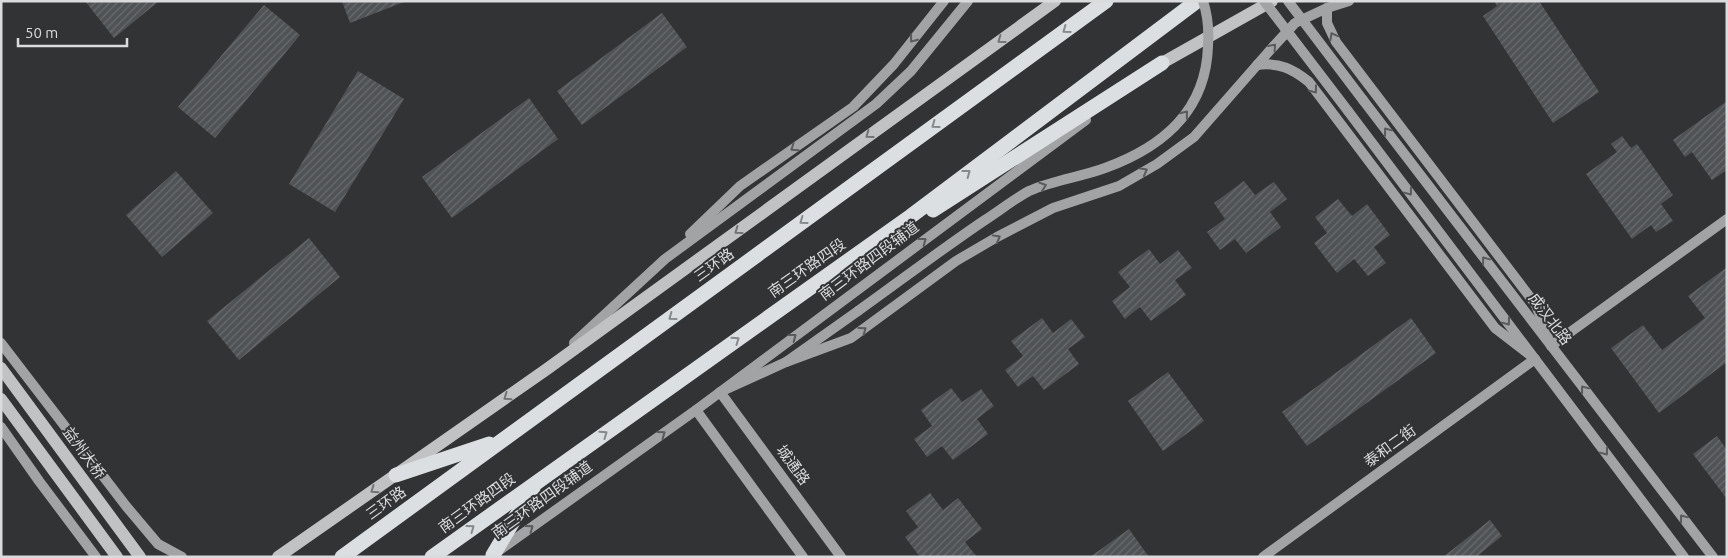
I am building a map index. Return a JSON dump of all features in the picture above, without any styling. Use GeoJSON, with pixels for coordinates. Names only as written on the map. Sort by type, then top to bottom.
{"type":"FeatureCollection","features":[{"type":"Feature","properties":{"kind":"highway","name":"三环路"},"geometry":{"type":"LineString","coordinates":[[342,557],[1106,1]]}},
{"type":"Feature","properties":{"kind":"highway","name":"南三环路四段"},"geometry":{"type":"LineString","coordinates":[[432,557],[911,216],[1197,1]]}},
{"type":"Feature","properties":{"kind":"highway"},"geometry":{"type":"LineString","coordinates":[[778,310],[1162,64]]}},
{"type":"Feature","properties":{"kind":"highway"},"geometry":{"type":"LineString","coordinates":[[396,475],[502,440]]}},
{"type":"Feature","properties":{"kind":"highway"},"geometry":{"type":"LineString","coordinates":[[492,556],[536,482]]}},
{"type":"Feature","properties":{"kind":"main road"},"geometry":{"type":"LineString","coordinates":[[547,368],[740,186],[853,107],[894,64],[944,1]]}},
{"type":"Feature","properties":{"kind":"main road"},"geometry":{"type":"LineString","coordinates":[[664,259],[876,104],[911,71],[968,1]]}},
{"type":"Feature","properties":{"kind":"main road"},"geometry":{"type":"LineString","coordinates":[[278,557],[547,368],[1055,1]]}},
{"type":"Feature","properties":{"kind":"main road"},"geometry":{"type":"LineString","coordinates":[[786,362],[970,230],[1030,191],[1105,168],[1139,153],[1176,125],[1188,112],[1198,96],[1208,62],[1209,29],[1203,1]]}},
{"type":"Feature","properties":{"kind":"main road"},"geometry":{"type":"LineString","coordinates":[[1264,1],[1684,557]]}},
{"type":"Feature","properties":{"kind":"main road","name":"南三环路四段辅道"},"geometry":{"type":"LineString","coordinates":[[492,556],[696,410],[1162,64],[1272,1]]}},
{"type":"Feature","properties":{"kind":"main road","name":"成汉北路"},"geometry":{"type":"LineString","coordinates":[[1288,1],[1713,557]]}},
{"type":"Feature","properties":{"kind":"main road"},"geometry":{"type":"LineString","coordinates":[[720,392],[786,362],[851,338],[956,261],[997,237],[1053,208],[1119,186],[1158,164],[1194,137],[1295,23],[1327,8],[1349,1]]}},
{"type":"Feature","properties":{"kind":"main road"},"geometry":{"type":"LineString","coordinates":[[1327,8],[1326,23],[1336,42],[1536,305],[1552,346],[1727,219]]}},
{"type":"Feature","properties":{"kind":"main road"},"geometry":{"type":"LineString","coordinates":[[1257,65],[1267,64],[1294,70],[1309,82],[1494,328],[1535,359]]}},
{"type":"Feature","properties":{"kind":"main road"},"geometry":{"type":"LineString","coordinates":[[1,343],[126,506],[158,544],[182,557]]}},
{"type":"Feature","properties":{"kind":"main road","name":"泰和二街"},"geometry":{"type":"LineString","coordinates":[[1263,557],[1535,359]]}},
{"type":"Feature","properties":{"kind":"main road","name":"益州大桥"},"geometry":{"type":"LineString","coordinates":[[1,368],[140,557]]}},
{"type":"Feature","properties":{"kind":"main road","name":"城通路"},"geometry":{"type":"LineString","coordinates":[[720,392],[841,557]]}},
{"type":"Feature","properties":{"kind":"main road"},"geometry":{"type":"LineString","coordinates":[[1,399],[117,557]]}},
{"type":"Feature","properties":{"kind":"main road"},"geometry":{"type":"LineString","coordinates":[[696,410],[803,557]]}},
{"type":"Feature","properties":{"kind":"main road"},"geometry":{"type":"LineString","coordinates":[[1,427],[96,557]]}},
{"type":"Feature","properties":{"kind":"building"},"geometry":{"type":"Polygon","coordinates":[[[85,1],[159,1],[114,38],[85,1]]]}},
{"type":"Feature","properties":{"kind":"building"},"geometry":{"type":"Polygon","coordinates":[[[342,1],[404,1],[404,2],[350,23],[342,1]]]}},
{"type":"Feature","properties":{"kind":"building"},"geometry":{"type":"Polygon","coordinates":[[[1494,1],[1539,1],[1599,92],[1553,123],[1483,16],[1497,6],[1494,1]]]}},
{"type":"Feature","properties":{"kind":"building"},"geometry":{"type":"Polygon","coordinates":[[[264,5],[300,35],[215,138],[178,107],[264,5]]]}},
{"type":"Feature","properties":{"kind":"building"},"geometry":{"type":"Polygon","coordinates":[[[662,13],[687,47],[582,125],[557,91],[662,13]]]}},
{"type":"Feature","properties":{"kind":"building"},"geometry":{"type":"Polygon","coordinates":[[[358,71],[404,99],[335,212],[289,184],[358,71]]]}},
{"type":"Feature","properties":{"kind":"building"},"geometry":{"type":"Polygon","coordinates":[[[529,98],[558,139],[452,218],[422,177],[529,98]]]}},
{"type":"Feature","properties":{"kind":"building"},"geometry":{"type":"Polygon","coordinates":[[[1727,101],[1727,170],[1712,180],[1692,152],[1685,157],[1673,140],[1727,101]]]}},
{"type":"Feature","properties":{"kind":"building"},"geometry":{"type":"Polygon","coordinates":[[[1622,136],[1631,148],[1637,144],[1673,195],[1661,204],[1673,221],[1656,232],[1651,225],[1632,239],[1586,174],[1617,152],[1611,144],[1622,136]]]}},
{"type":"Feature","properties":{"kind":"building"},"geometry":{"type":"Polygon","coordinates":[[[176,171],[213,213],[162,257],[126,215],[176,171]]]}},
{"type":"Feature","properties":{"kind":"building"},"geometry":{"type":"Polygon","coordinates":[[[1244,181],[1255,195],[1274,182],[1287,199],[1270,212],[1281,227],[1246,253],[1235,239],[1220,250],[1207,232],[1225,219],[1214,203],[1244,181]]]}},
{"type":"Feature","properties":{"kind":"building"},"geometry":{"type":"Polygon","coordinates":[[[1338,199],[1352,216],[1367,204],[1390,235],[1374,247],[1386,263],[1368,276],[1354,259],[1337,273],[1314,243],[1327,233],[1315,217],[1338,199]]]}},
{"type":"Feature","properties":{"kind":"building"},"geometry":{"type":"Polygon","coordinates":[[[309,238],[340,277],[239,360],[207,321],[309,238]]]}},
{"type":"Feature","properties":{"kind":"building"},"geometry":{"type":"Polygon","coordinates":[[[1149,249],[1160,264],[1178,250],[1192,268],[1175,280],[1186,295],[1151,321],[1140,307],[1125,319],[1112,301],[1130,287],[1118,272],[1149,249]]]}},
{"type":"Feature","properties":{"kind":"building"},"geometry":{"type":"Polygon","coordinates":[[[1727,267],[1727,362],[1659,413],[1611,348],[1643,325],[1662,350],[1705,318],[1688,296],[1727,267]]]}},
{"type":"Feature","properties":{"kind":"building"},"geometry":{"type":"Polygon","coordinates":[[[1042,318],[1053,333],[1071,319],[1085,337],[1068,349],[1079,364],[1044,390],[1033,376],[1018,387],[1005,370],[1023,356],[1011,341],[1042,318]]]}},
{"type":"Feature","properties":{"kind":"building"},"geometry":{"type":"Polygon","coordinates":[[[1411,318],[1436,353],[1307,446],[1282,412],[1411,318]]]}},
{"type":"Feature","properties":{"kind":"building"},"geometry":{"type":"Polygon","coordinates":[[[1168,372],[1204,421],[1163,451],[1128,401],[1168,372]]]}},
{"type":"Feature","properties":{"kind":"building"},"geometry":{"type":"Polygon","coordinates":[[[951,388],[962,402],[981,389],[994,406],[977,419],[988,434],[953,460],[942,446],[927,457],[914,439],[932,426],[921,410],[951,388]]]}},
{"type":"Feature","properties":{"kind":"building"},"geometry":{"type":"Polygon","coordinates":[[[1717,436],[1727,450],[1727,499],[1693,454],[1717,436]]]}},
{"type":"Feature","properties":{"kind":"building"},"geometry":{"type":"Polygon","coordinates":[[[930,493],[943,510],[958,498],[982,529],[965,542],[977,557],[920,557],[905,537],[918,527],[906,511],[930,493]]]}},
{"type":"Feature","properties":{"kind":"building"},"geometry":{"type":"Polygon","coordinates":[[[1490,520],[1502,536],[1476,557],[1443,557],[1490,520]]]}},
{"type":"Feature","properties":{"kind":"building"},"geometry":{"type":"Polygon","coordinates":[[[1129,529],[1149,557],[1090,557],[1129,529]]]}}]}
